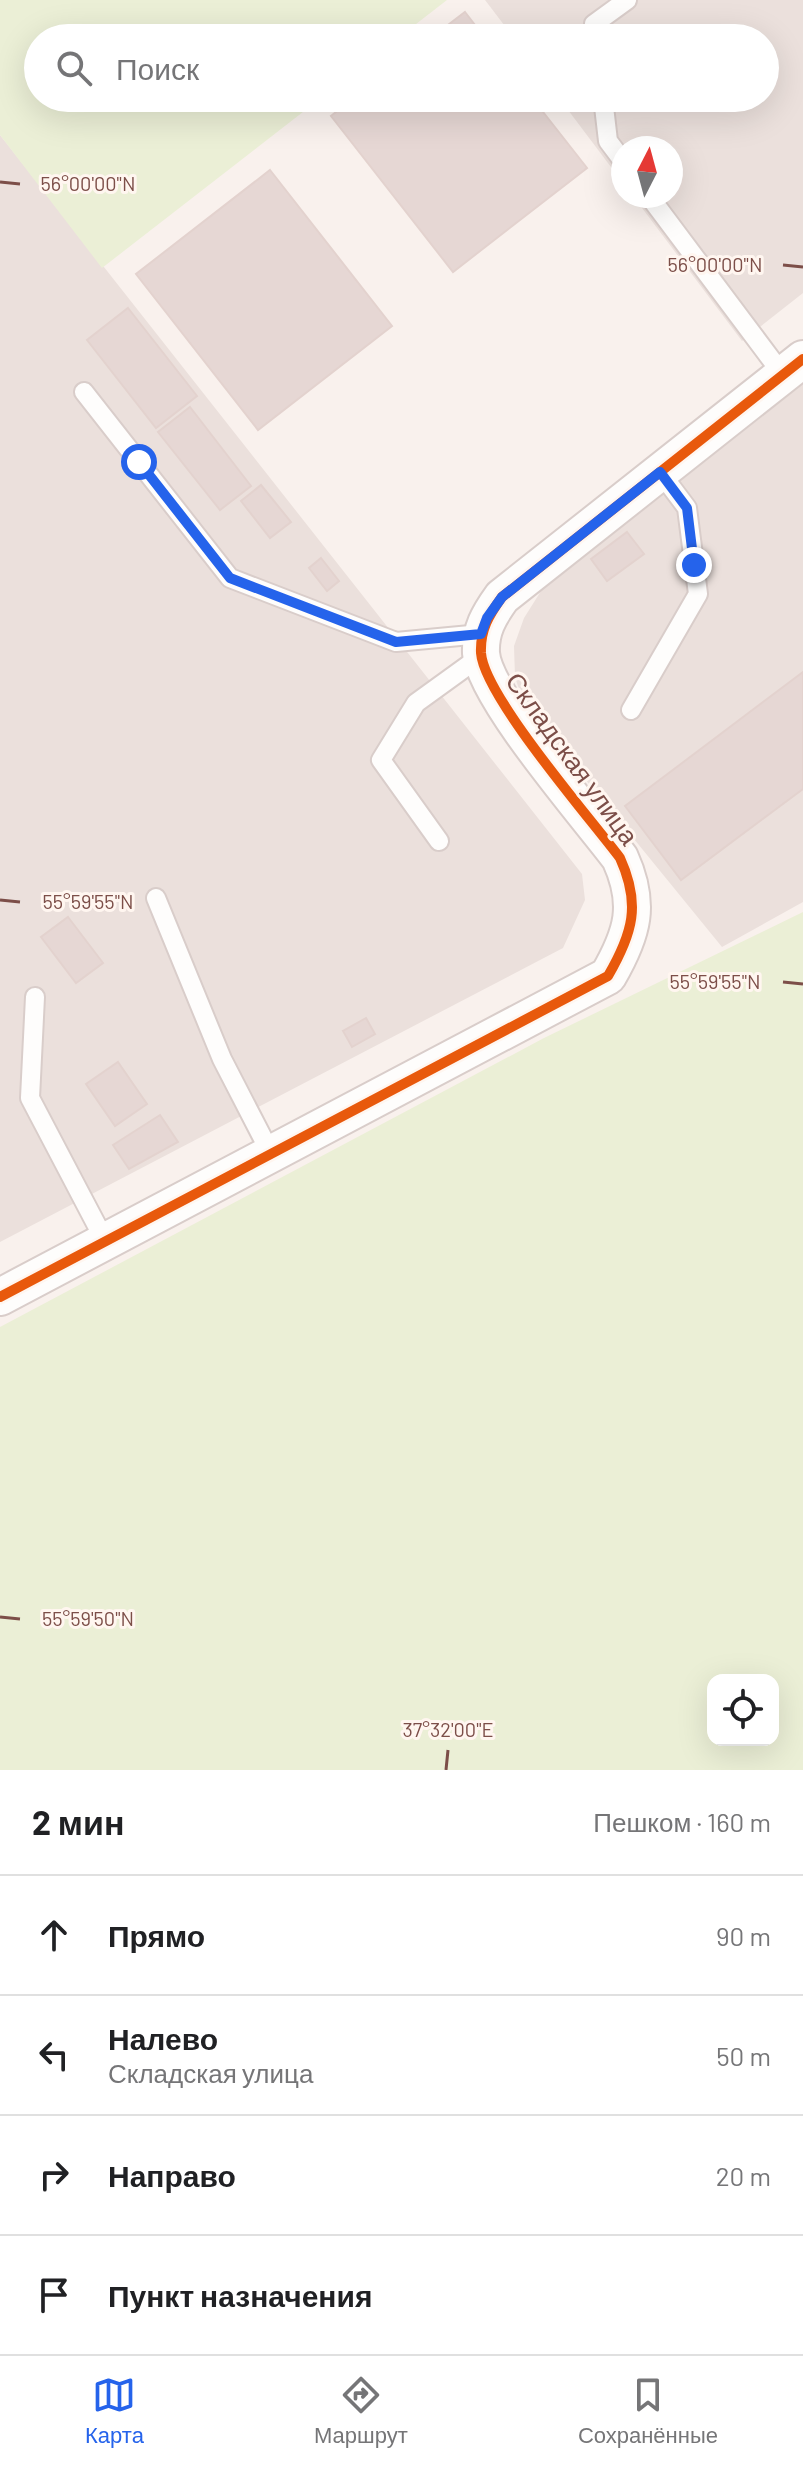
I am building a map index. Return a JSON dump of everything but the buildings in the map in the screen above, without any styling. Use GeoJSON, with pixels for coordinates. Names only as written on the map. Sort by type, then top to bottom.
{"type":"FeatureCollection","features":[{"type":"Feature","properties":{"kind":"street"},"geometry":{"type":"LineString","coordinates":[[481,645],[487,618],[502,597],[793,367]]}},
{"type":"Feature","properties":{"kind":"street","name":"Складская улица"},"geometry":{"type":"LineString","coordinates":[[0,1297],[608,976],[626,945],[633,918],[632,884],[620,858],[498,697],[481,645]]}},
{"type":"Feature","properties":{"kind":"lane"},"geometry":{"type":"LineString","coordinates":[[594,24],[627,0]]}},
{"type":"Feature","properties":{"kind":"lane"},"geometry":{"type":"LineString","coordinates":[[605,112],[611,145]]}},
{"type":"Feature","properties":{"kind":"lane"},"geometry":{"type":"LineString","coordinates":[[659,208],[793,367]]}},
{"type":"Feature","properties":{"kind":"lane"},"geometry":{"type":"LineString","coordinates":[[84,392],[230,578],[396,642],[481,645]]}},
{"type":"Feature","properties":{"kind":"lane"},"geometry":{"type":"LineString","coordinates":[[631,710],[698,594],[687,508],[660,472]]}},
{"type":"Feature","properties":{"kind":"lane"},"geometry":{"type":"LineString","coordinates":[[439,841],[381,760],[416,703],[481,645]]}},
{"type":"Feature","properties":{"kind":"lane"},"geometry":{"type":"LineString","coordinates":[[156,898],[222,1059],[271,1154]]}},
{"type":"Feature","properties":{"kind":"lane"},"geometry":{"type":"LineString","coordinates":[[35,997],[30,1098],[105,1241]]}},
{"type":"Feature","properties":{"kind":"shaded area"},"geometry":{"type":"Polygon","coordinates":[[[485,0],[803,0],[803,293],[742,341],[642,208],[683,208],[683,136],[611,136],[611,167],[570,112],[779,112],[779,24],[503,24],[485,0]]]}},
{"type":"Feature","properties":{"kind":"shaded area"},"geometry":{"type":"Polygon","coordinates":[[[0,135],[582,874],[585,900],[563,948],[0,1242],[0,135]]]}},
{"type":"Feature","properties":{"kind":"shaded area"},"geometry":{"type":"Polygon","coordinates":[[[803,384],[803,902],[722,947],[524,704],[515,677],[514,646],[524,618],[541,591],[803,384]]]}},
{"type":"Feature","properties":{"kind":"green space"},"geometry":{"type":"Polygon","coordinates":[[[0,0],[447,0],[416,24],[24,24],[24,112],[303,112],[102,268],[0,135],[0,0]]]}},
{"type":"Feature","properties":{"kind":"green space"},"geometry":{"type":"Polygon","coordinates":[[[803,912],[803,1770],[0,1770],[0,1327],[544,1038],[803,912]]]}},
{"type":"Feature","properties":{"kind":"cycle path"},"geometry":{"type":"LineString","coordinates":[[0,1297],[608,976],[623,946],[631,918],[627,875],[620,858],[540,757],[500,698],[481,653],[484,630],[502,597],[803,359]]}},
{"type":"Feature","properties":{"kind":"route"},"geometry":{"type":"LineString","coordinates":[[139,462],[230,578],[396,642],[481,634],[487,618],[502,597],[660,472],[687,508],[694,565]]}}]}
